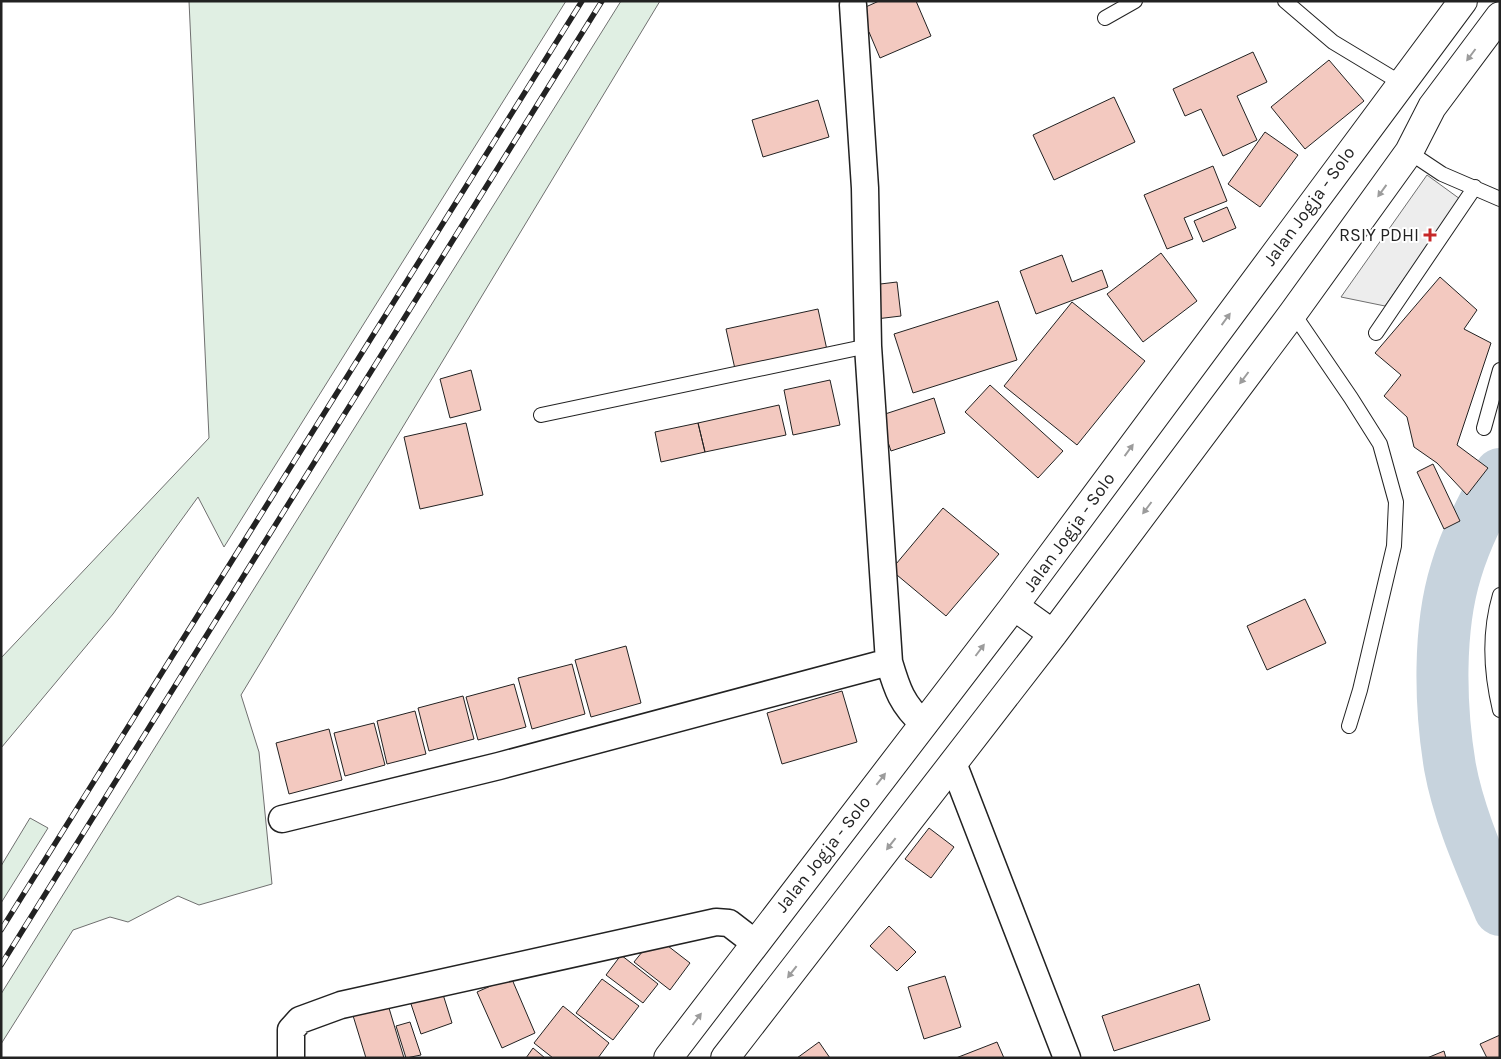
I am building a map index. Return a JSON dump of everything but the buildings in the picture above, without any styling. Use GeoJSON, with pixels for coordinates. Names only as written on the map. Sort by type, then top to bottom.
{"type":"FeatureCollection","features":[{"type":"Feature","properties":{"kind":"highway","name":"Jalan Jogja - Solo"},"geometry":{"type":"LineString","coordinates":[[668,1058],[1014,606],[1401,82],[1463,1]]}},
{"type":"Feature","properties":{"kind":"highway"},"geometry":{"type":"LineString","coordinates":[[725,1058],[1053,634],[1293,313],[1409,152],[1432,107],[1500,16]]}},
{"type":"Feature","properties":{"kind":"highway"},"geometry":{"type":"LineString","coordinates":[[1014,606],[1053,634]]}},
{"type":"Feature","properties":{"kind":"street"},"geometry":{"type":"LineString","coordinates":[[853,5],[865,188],[868,346],[889,662],[898,693],[911,713],[924,724]]}},
{"type":"Feature","properties":{"kind":"street"},"geometry":{"type":"LineString","coordinates":[[282,819],[499,766],[889,662]]}},
{"type":"Feature","properties":{"kind":"street"},"geometry":{"type":"LineString","coordinates":[[953,764],[1067,1058]]}},
{"type":"Feature","properties":{"kind":"street"},"geometry":{"type":"LineString","coordinates":[[291,1058],[291,1030],[300,1020],[341,1005],[716,922],[729,923],[755,943]]}},
{"type":"Feature","properties":{"kind":"lane"},"geometry":{"type":"LineString","coordinates":[[1105,18],[1135,1]]}},
{"type":"Feature","properties":{"kind":"lane"},"geometry":{"type":"LineString","coordinates":[[1285,1],[1333,42],[1401,82]]}},
{"type":"Feature","properties":{"kind":"lane"},"geometry":{"type":"LineString","coordinates":[[1409,152],[1442,174],[1500,199]]}},
{"type":"Feature","properties":{"kind":"lane"},"geometry":{"type":"LineString","coordinates":[[1376,332],[1475,187]]}},
{"type":"Feature","properties":{"kind":"lane"},"geometry":{"type":"LineString","coordinates":[[1293,313],[1352,398],[1380,444],[1396,502],[1394,546],[1350,726]]}},
{"type":"Feature","properties":{"kind":"lane"},"geometry":{"type":"LineString","coordinates":[[540,415],[868,346]]}},
{"type":"Feature","properties":{"kind":"lane"},"geometry":{"type":"LineString","coordinates":[[1484,428],[1500,370]]}},
{"type":"Feature","properties":{"kind":"lane"},"geometry":{"type":"LineString","coordinates":[[1500,595],[1496,608],[1492,659],[1500,710]]}},
{"type":"Feature","properties":{"kind":"green space"},"geometry":{"type":"Polygon","coordinates":[[[189,1],[566,1],[224,547],[198,497],[113,614],[1,748],[1,658],[209,438],[189,1]]]}},
{"type":"Feature","properties":{"kind":"green space"},"geometry":{"type":"Polygon","coordinates":[[[621,1],[660,1],[241,695],[259,752],[272,884],[199,905],[178,896],[128,922],[110,917],[73,930],[1,1044],[1,994],[621,1]]]}},
{"type":"Feature","properties":{"kind":"green space"},"geometry":{"type":"Polygon","coordinates":[[[30,818],[48,828],[1,903],[1,866],[30,818]]]}},
{"type":"Feature","properties":{"kind":"shaded area"},"geometry":{"type":"Polygon","coordinates":[[[1427,175],[1460,199],[1385,306],[1341,297],[1427,175]]]}},
{"type":"Feature","properties":{"kind":"waterway"},"geometry":{"type":"LineString","coordinates":[[1500,474],[1481,509],[1456,571],[1446,618],[1442,668],[1444,719],[1454,785],[1471,840],[1500,910]]}},
{"type":"Feature","properties":{"kind":"railway"},"geometry":{"type":"LineString","coordinates":[[1,930],[582,1]]}},
{"type":"Feature","properties":{"kind":"railway"},"geometry":{"type":"LineString","coordinates":[[1,965],[602,1]]}},
{"type":"Feature","properties":{"kind":"place","name":"RSIY PDHI"},"geometry":{"type":"Point","coordinates":[1430,235]}}]}
